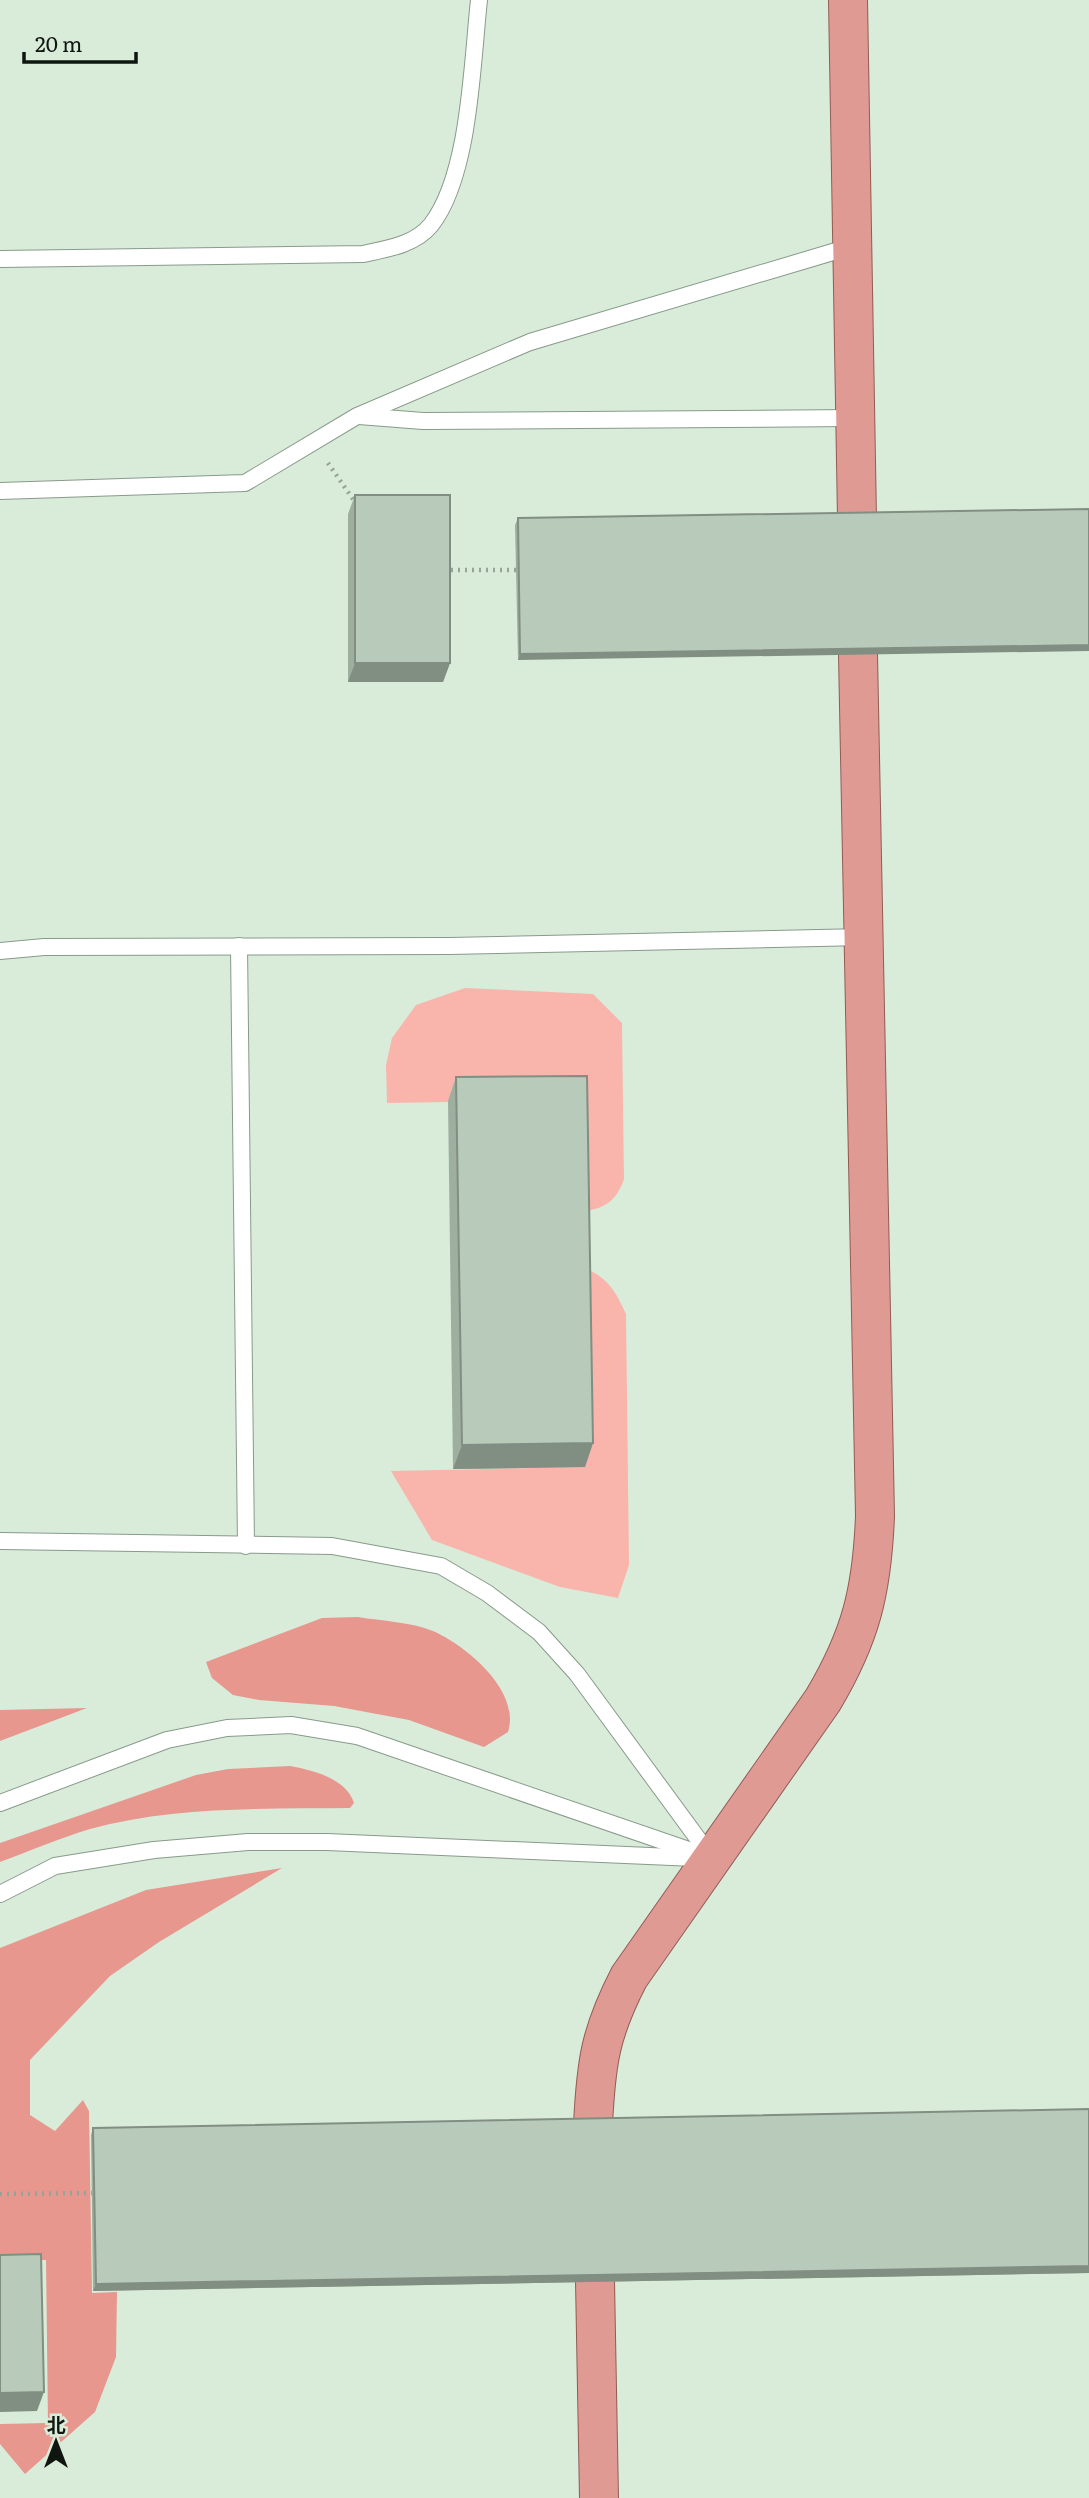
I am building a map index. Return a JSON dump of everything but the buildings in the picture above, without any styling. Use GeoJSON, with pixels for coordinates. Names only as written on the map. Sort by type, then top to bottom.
{"type":"FeatureCollection","features":[{"type":"Feature","properties":{"kind":"highway"},"geometry":{"type":"LineString","coordinates":[[848,0],[857,519]]}},
{"type":"Feature","properties":{"kind":"highway"},"geometry":{"type":"LineString","coordinates":[[593,2125],[596,2067],[607,2020],[629,1976],[845,1663],[862,1620],[873,1563],[875,1516],[858,655]]}},
{"type":"Feature","properties":{"kind":"highway"},"geometry":{"type":"LineString","coordinates":[[595,2281],[599,2498]]}},
{"type":"Feature","properties":{"kind":"lane"},"geometry":{"type":"LineString","coordinates":[[0,259],[363,254],[405,244],[430,226],[453,184],[465,120],[479,0]]}},
{"type":"Feature","properties":{"kind":"lane"},"geometry":{"type":"LineString","coordinates":[[0,491],[245,483],[357,416],[530,342],[853,246]]}},
{"type":"Feature","properties":{"kind":"lane"},"geometry":{"type":"LineString","coordinates":[[357,416],[423,421],[856,418]]}},
{"type":"Feature","properties":{"kind":"lane"},"geometry":{"type":"LineString","coordinates":[[0,951],[44,947],[449,946],[864,937]]}},
{"type":"Feature","properties":{"kind":"lane"},"geometry":{"type":"LineString","coordinates":[[239,946],[246,1545]]}},
{"type":"Feature","properties":{"kind":"lane"},"geometry":{"type":"LineString","coordinates":[[0,1541],[332,1546],[441,1566],[487,1593],[539,1632],[577,1674],[712,1858]]}},
{"type":"Feature","properties":{"kind":"lane"},"geometry":{"type":"LineString","coordinates":[[0,1803],[167,1740],[227,1728],[291,1725],[357,1736],[712,1858]]}},
{"type":"Feature","properties":{"kind":"lane"},"geometry":{"type":"LineString","coordinates":[[0,1894],[55,1866],[155,1850],[248,1842],[327,1842],[712,1858]]}},
{"type":"Feature","properties":{"kind":"path"},"geometry":{"type":"LineString","coordinates":[[313,442],[363,514]]}},
{"type":"Feature","properties":{"kind":"path"},"geometry":{"type":"LineString","coordinates":[[430,570],[517,570]]}},
{"type":"Feature","properties":{"kind":"path"},"geometry":{"type":"LineString","coordinates":[[0,2194],[92,2193]]}},
{"type":"Feature","properties":{"kind":"shaded area"},"geometry":{"type":"Polygon","coordinates":[[[465,988],[593,994],[622,1023],[624,1179],[608,1203],[580,1212],[578,1100],[387,1103],[386,1065],[392,1038],[416,1005],[465,988]]]}},
{"type":"Feature","properties":{"kind":"shaded area"},"geometry":{"type":"Polygon","coordinates":[[[581,1267],[604,1279],[626,1314],[629,1565],[618,1598],[560,1587],[432,1540],[391,1471],[584,1467],[581,1267]]]}},
{"type":"Feature","properties":{"kind":"shaded area"},"geometry":{"type":"Polygon","coordinates":[[[358,1617],[424,1628],[461,1647],[499,1686],[507,1701],[510,1717],[508,1732],[484,1747],[409,1720],[334,1706],[259,1700],[233,1695],[212,1678],[206,1662],[322,1618],[358,1617]]]}},
{"type":"Feature","properties":{"kind":"shaded area"},"geometry":{"type":"Polygon","coordinates":[[[87,1708],[0,1741],[0,1710],[87,1708]]]}},
{"type":"Feature","properties":{"kind":"shaded area"},"geometry":{"type":"Polygon","coordinates":[[[290,1766],[336,1781],[350,1794],[354,1803],[350,1808],[219,1810],[154,1816],[90,1829],[0,1862],[0,1843],[196,1775],[228,1769],[290,1766]]]}},
{"type":"Feature","properties":{"kind":"shaded area"},"geometry":{"type":"Polygon","coordinates":[[[282,1868],[159,1942],[110,1976],[30,2060],[30,2115],[55,2131],[83,2100],[89,2111],[92,2293],[117,2292],[116,2357],[95,2412],[25,2474],[0,2444],[0,2424],[48,2423],[46,2260],[0,2261],[0,1948],[146,1890],[282,1868]]]}}]}
